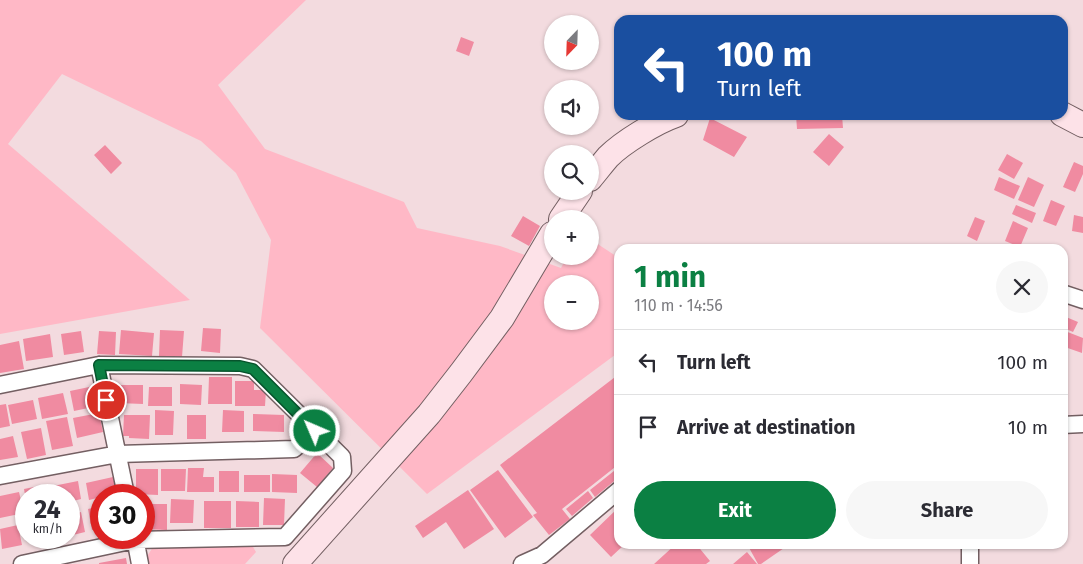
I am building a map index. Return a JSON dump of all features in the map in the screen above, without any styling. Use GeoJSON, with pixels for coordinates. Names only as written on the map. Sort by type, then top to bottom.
{"type":"FeatureCollection","features":[{"type":"Feature","properties":{"kind":"street"},"geometry":{"type":"LineString","coordinates":[[1068,117],[1083,125]]}},
{"type":"Feature","properties":{"kind":"street"},"geometry":{"type":"LineString","coordinates":[[599,168],[609,156],[636,136],[664,120]]}},
{"type":"Feature","properties":{"kind":"street"},"geometry":{"type":"LineString","coordinates":[[295,564],[429,414],[502,318],[544,247]]}},
{"type":"Feature","properties":{"kind":"street"},"geometry":{"type":"LineString","coordinates":[[1068,295],[1083,300]]}},
{"type":"Feature","properties":{"kind":"street"},"geometry":{"type":"LineString","coordinates":[[99,365],[124,484]]}},
{"type":"Feature","properties":{"kind":"street"},"geometry":{"type":"LineString","coordinates":[[0,385],[99,365],[240,366],[253,369],[342,456],[343,471],[284,537],[155,539]]}},
{"type":"Feature","properties":{"kind":"street"},"geometry":{"type":"LineString","coordinates":[[1068,425],[1083,424]]}},
{"type":"Feature","properties":{"kind":"street"},"geometry":{"type":"LineString","coordinates":[[0,476],[118,454],[294,450],[315,431]]}},
{"type":"Feature","properties":{"kind":"street"},"geometry":{"type":"LineString","coordinates":[[522,564],[542,555],[614,494]]}},
{"type":"Feature","properties":{"kind":"street"},"geometry":{"type":"LineString","coordinates":[[22,564],[90,549]]}},
{"type":"Feature","properties":{"kind":"street"},"geometry":{"type":"LineString","coordinates":[[137,549],[140,564]]}},
{"type":"Feature","properties":{"kind":"street"},"geometry":{"type":"LineString","coordinates":[[970,549],[970,564]]}},
{"type":"Feature","properties":{"kind":"shaded area"},"geometry":{"type":"Polygon","coordinates":[[[0,0],[306,0],[218,85],[265,149],[404,202],[417,228],[500,246],[544,262],[544,265],[553,265],[561,268],[562,265],[599,265],[599,245],[614,255],[614,356],[427,494],[260,328],[271,240],[236,173],[201,141],[62,74],[8,144],[190,300],[0,334],[0,0]]]}},
{"type":"Feature","properties":{"kind":"shaded area"},"geometry":{"type":"Polygon","coordinates":[[[155,547],[253,547],[256,552],[245,564],[148,564],[146,558],[155,547]]]}},
{"type":"Feature","properties":{"kind":"building"},"geometry":{"type":"Polygon","coordinates":[[[461,37],[474,42],[469,56],[456,51],[461,37]]]}},
{"type":"Feature","properties":{"kind":"building"},"geometry":{"type":"Polygon","coordinates":[[[709,120],[714,120],[747,137],[734,157],[703,140],[709,120]]]}},
{"type":"Feature","properties":{"kind":"building"},"geometry":{"type":"Polygon","coordinates":[[[796,120],[842,120],[843,128],[797,129],[796,120]]]}},
{"type":"Feature","properties":{"kind":"building"},"geometry":{"type":"Polygon","coordinates":[[[829,134],[844,147],[829,166],[813,152],[829,134]]]}},
{"type":"Feature","properties":{"kind":"building"},"geometry":{"type":"Polygon","coordinates":[[[105,145],[122,163],[111,174],[94,155],[105,145]]]}},
{"type":"Feature","properties":{"kind":"building"},"geometry":{"type":"Polygon","coordinates":[[[1007,154],[1023,163],[1014,179],[998,170],[1007,154]]]}},
{"type":"Feature","properties":{"kind":"building"},"geometry":{"type":"Polygon","coordinates":[[[1074,162],[1083,166],[1083,174],[1075,192],[1063,187],[1074,162]]]}},
{"type":"Feature","properties":{"kind":"building"},"geometry":{"type":"Polygon","coordinates":[[[999,177],[1020,186],[1014,199],[994,190],[999,177]]]}},
{"type":"Feature","properties":{"kind":"building"},"geometry":{"type":"Polygon","coordinates":[[[1028,177],[1044,185],[1034,207],[1018,200],[1028,177]]]}},
{"type":"Feature","properties":{"kind":"building"},"geometry":{"type":"Polygon","coordinates":[[[1051,200],[1065,206],[1056,226],[1043,221],[1051,200]]]}},
{"type":"Feature","properties":{"kind":"building"},"geometry":{"type":"Polygon","coordinates":[[[1016,205],[1036,213],[1032,223],[1012,214],[1016,205]]]}},
{"type":"Feature","properties":{"kind":"building"},"geometry":{"type":"Polygon","coordinates":[[[1074,215],[1083,217],[1083,233],[1072,231],[1074,215]]]}},
{"type":"Feature","properties":{"kind":"building"},"geometry":{"type":"Polygon","coordinates":[[[523,216],[540,226],[529,246],[511,236],[523,216]]]}},
{"type":"Feature","properties":{"kind":"building"},"geometry":{"type":"Polygon","coordinates":[[[975,217],[985,221],[977,241],[967,236],[975,217]]]}},
{"type":"Feature","properties":{"kind":"building"},"geometry":{"type":"Polygon","coordinates":[[[1013,221],[1028,228],[1021,244],[1012,244],[1005,241],[1013,221]]]}},
{"type":"Feature","properties":{"kind":"building"},"geometry":{"type":"Polygon","coordinates":[[[1068,318],[1078,322],[1073,332],[1068,330],[1068,318]]]}},
{"type":"Feature","properties":{"kind":"building"},"geometry":{"type":"Polygon","coordinates":[[[203,328],[221,329],[220,353],[201,351],[203,328]]]}},
{"type":"Feature","properties":{"kind":"building"},"geometry":{"type":"Polygon","coordinates":[[[121,330],[154,333],[152,356],[119,354],[121,330]]]}},
{"type":"Feature","properties":{"kind":"building"},"geometry":{"type":"Polygon","coordinates":[[[160,330],[184,331],[182,357],[159,356],[160,330]]]}},
{"type":"Feature","properties":{"kind":"building"},"geometry":{"type":"Polygon","coordinates":[[[81,331],[84,352],[64,355],[61,334],[81,331]]]}},
{"type":"Feature","properties":{"kind":"building"},"geometry":{"type":"Polygon","coordinates":[[[99,331],[116,332],[115,355],[97,354],[99,331]]]}},
{"type":"Feature","properties":{"kind":"building"},"geometry":{"type":"Polygon","coordinates":[[[1068,332],[1083,338],[1082,353],[1068,348],[1068,332]]]}},
{"type":"Feature","properties":{"kind":"building"},"geometry":{"type":"Polygon","coordinates":[[[50,334],[53,357],[26,361],[23,339],[50,334]]]}},
{"type":"Feature","properties":{"kind":"building"},"geometry":{"type":"Polygon","coordinates":[[[19,341],[24,369],[0,373],[0,345],[19,341]]]}},
{"type":"Feature","properties":{"kind":"building"},"geometry":{"type":"Polygon","coordinates":[[[209,377],[232,377],[232,404],[208,404],[209,377]]]}},
{"type":"Feature","properties":{"kind":"building"},"geometry":{"type":"Polygon","coordinates":[[[614,378],[614,468],[562,509],[570,519],[549,535],[533,515],[537,513],[500,465],[614,378]]]}},
{"type":"Feature","properties":{"kind":"building"},"geometry":{"type":"Polygon","coordinates":[[[235,381],[254,381],[254,390],[266,390],[265,406],[235,406],[235,381]]]}},
{"type":"Feature","properties":{"kind":"building"},"geometry":{"type":"Polygon","coordinates":[[[180,384],[202,385],[201,405],[180,404],[180,384]]]}},
{"type":"Feature","properties":{"kind":"building"},"geometry":{"type":"Polygon","coordinates":[[[119,385],[143,385],[143,404],[118,403],[119,385]]]}},
{"type":"Feature","properties":{"kind":"building"},"geometry":{"type":"Polygon","coordinates":[[[94,386],[98,406],[74,411],[70,391],[94,386]]]}},
{"type":"Feature","properties":{"kind":"building"},"geometry":{"type":"Polygon","coordinates":[[[149,387],[172,387],[172,406],[148,406],[149,387]]]}},
{"type":"Feature","properties":{"kind":"building"},"geometry":{"type":"Polygon","coordinates":[[[63,393],[68,414],[42,419],[38,398],[63,393]]]}},
{"type":"Feature","properties":{"kind":"building"},"geometry":{"type":"Polygon","coordinates":[[[33,400],[37,419],[12,424],[8,405],[33,400]]]}},
{"type":"Feature","properties":{"kind":"building"},"geometry":{"type":"Polygon","coordinates":[[[6,404],[10,426],[0,428],[0,405],[6,404]]]}},
{"type":"Feature","properties":{"kind":"building"},"geometry":{"type":"Polygon","coordinates":[[[155,410],[174,411],[173,435],[155,435],[155,410]]]}},
{"type":"Feature","properties":{"kind":"building"},"geometry":{"type":"Polygon","coordinates":[[[223,410],[244,411],[244,432],[222,432],[223,410]]]}},
{"type":"Feature","properties":{"kind":"building"},"geometry":{"type":"Polygon","coordinates":[[[99,413],[103,432],[77,438],[73,418],[99,413]]]}},
{"type":"Feature","properties":{"kind":"building"},"geometry":{"type":"Polygon","coordinates":[[[253,414],[284,415],[284,432],[253,431],[253,414]]]}},
{"type":"Feature","properties":{"kind":"building"},"geometry":{"type":"Polygon","coordinates":[[[124,415],[150,415],[149,439],[123,436],[124,415]]]}},
{"type":"Feature","properties":{"kind":"building"},"geometry":{"type":"Polygon","coordinates":[[[187,415],[206,415],[206,439],[187,439],[187,415]]]}},
{"type":"Feature","properties":{"kind":"building"},"geometry":{"type":"Polygon","coordinates":[[[67,417],[73,446],[52,450],[46,421],[67,417]]]}},
{"type":"Feature","properties":{"kind":"building"},"geometry":{"type":"Polygon","coordinates":[[[41,428],[46,455],[27,459],[21,432],[41,428]]]}},
{"type":"Feature","properties":{"kind":"building"},"geometry":{"type":"Polygon","coordinates":[[[13,436],[18,457],[0,460],[0,439],[13,436]]]}},
{"type":"Feature","properties":{"kind":"building"},"geometry":{"type":"Polygon","coordinates":[[[317,453],[333,468],[317,487],[300,473],[317,453]]]}},
{"type":"Feature","properties":{"kind":"building"},"geometry":{"type":"Polygon","coordinates":[[[188,468],[204,468],[203,477],[214,477],[214,492],[187,492],[188,468]]]}},
{"type":"Feature","properties":{"kind":"building"},"geometry":{"type":"Polygon","coordinates":[[[136,469],[158,469],[158,495],[155,495],[155,484],[136,484],[136,469]]]}},
{"type":"Feature","properties":{"kind":"building"},"geometry":{"type":"Polygon","coordinates":[[[161,469],[186,469],[185,491],[161,491],[161,469]]]}},
{"type":"Feature","properties":{"kind":"building"},"geometry":{"type":"Polygon","coordinates":[[[498,470],[533,517],[505,538],[470,490],[498,470]]]}},
{"type":"Feature","properties":{"kind":"building"},"geometry":{"type":"Polygon","coordinates":[[[219,471],[239,471],[239,492],[219,492],[219,471]]]}},
{"type":"Feature","properties":{"kind":"building"},"geometry":{"type":"Polygon","coordinates":[[[614,471],[614,481],[595,497],[590,490],[614,471]]]}},
{"type":"Feature","properties":{"kind":"building"},"geometry":{"type":"Polygon","coordinates":[[[272,474],[297,475],[297,493],[272,492],[272,474]]]}},
{"type":"Feature","properties":{"kind":"building"},"geometry":{"type":"Polygon","coordinates":[[[244,475],[270,475],[270,492],[244,492],[244,475]]]}},
{"type":"Feature","properties":{"kind":"building"},"geometry":{"type":"Polygon","coordinates":[[[113,477],[115,484],[90,484],[89,500],[86,483],[113,477]]]}},
{"type":"Feature","properties":{"kind":"building"},"geometry":{"type":"Polygon","coordinates":[[[78,481],[78,484],[63,484],[78,481]]]}},
{"type":"Feature","properties":{"kind":"building"},"geometry":{"type":"Polygon","coordinates":[[[468,490],[494,529],[464,549],[446,522],[423,538],[415,526],[468,490]]]}},
{"type":"Feature","properties":{"kind":"building"},"geometry":{"type":"Polygon","coordinates":[[[588,491],[593,498],[572,516],[566,509],[588,491]]]}},
{"type":"Feature","properties":{"kind":"building"},"geometry":{"type":"Polygon","coordinates":[[[15,493],[15,515],[0,518],[0,496],[15,493]]]}},
{"type":"Feature","properties":{"kind":"building"},"geometry":{"type":"Polygon","coordinates":[[[264,498],[285,499],[284,525],[263,525],[264,498]]]}},
{"type":"Feature","properties":{"kind":"building"},"geometry":{"type":"Polygon","coordinates":[[[171,499],[194,500],[193,523],[170,523],[171,499]]]}},
{"type":"Feature","properties":{"kind":"building"},"geometry":{"type":"Polygon","coordinates":[[[204,501],[231,501],[231,528],[204,528],[204,501]]]}},
{"type":"Feature","properties":{"kind":"building"},"geometry":{"type":"Polygon","coordinates":[[[236,501],[259,502],[259,527],[236,527],[236,501]]]}},
{"type":"Feature","properties":{"kind":"building"},"geometry":{"type":"Polygon","coordinates":[[[155,504],[167,504],[167,530],[155,529],[155,504]]]}},
{"type":"Feature","properties":{"kind":"building"},"geometry":{"type":"Polygon","coordinates":[[[80,512],[85,532],[80,533],[80,512]]]}},
{"type":"Feature","properties":{"kind":"building"},"geometry":{"type":"Polygon","coordinates":[[[614,512],[614,549],[620,549],[611,557],[590,535],[614,512]]]}},
{"type":"Feature","properties":{"kind":"building"},"geometry":{"type":"Polygon","coordinates":[[[15,526],[15,546],[2,549],[0,529],[15,526]]]}},
{"type":"Feature","properties":{"kind":"building"},"geometry":{"type":"Polygon","coordinates":[[[670,549],[700,549],[710,561],[706,564],[654,564],[670,549]]]}},
{"type":"Feature","properties":{"kind":"building"},"geometry":{"type":"Polygon","coordinates":[[[750,549],[783,549],[761,564],[758,564],[750,549]]]}},
{"type":"Feature","properties":{"kind":"building"},"geometry":{"type":"Polygon","coordinates":[[[747,552],[757,564],[733,564],[747,552]]]}},
{"type":"Feature","properties":{"kind":"building"},"geometry":{"type":"Polygon","coordinates":[[[126,558],[127,564],[99,564],[99,563],[126,558]]]}},
{"type":"Feature","properties":{"kind":"route"},"geometry":{"type":"LineString","coordinates":[[106,400],[99,365],[240,366],[253,369],[315,431]]}}]}
